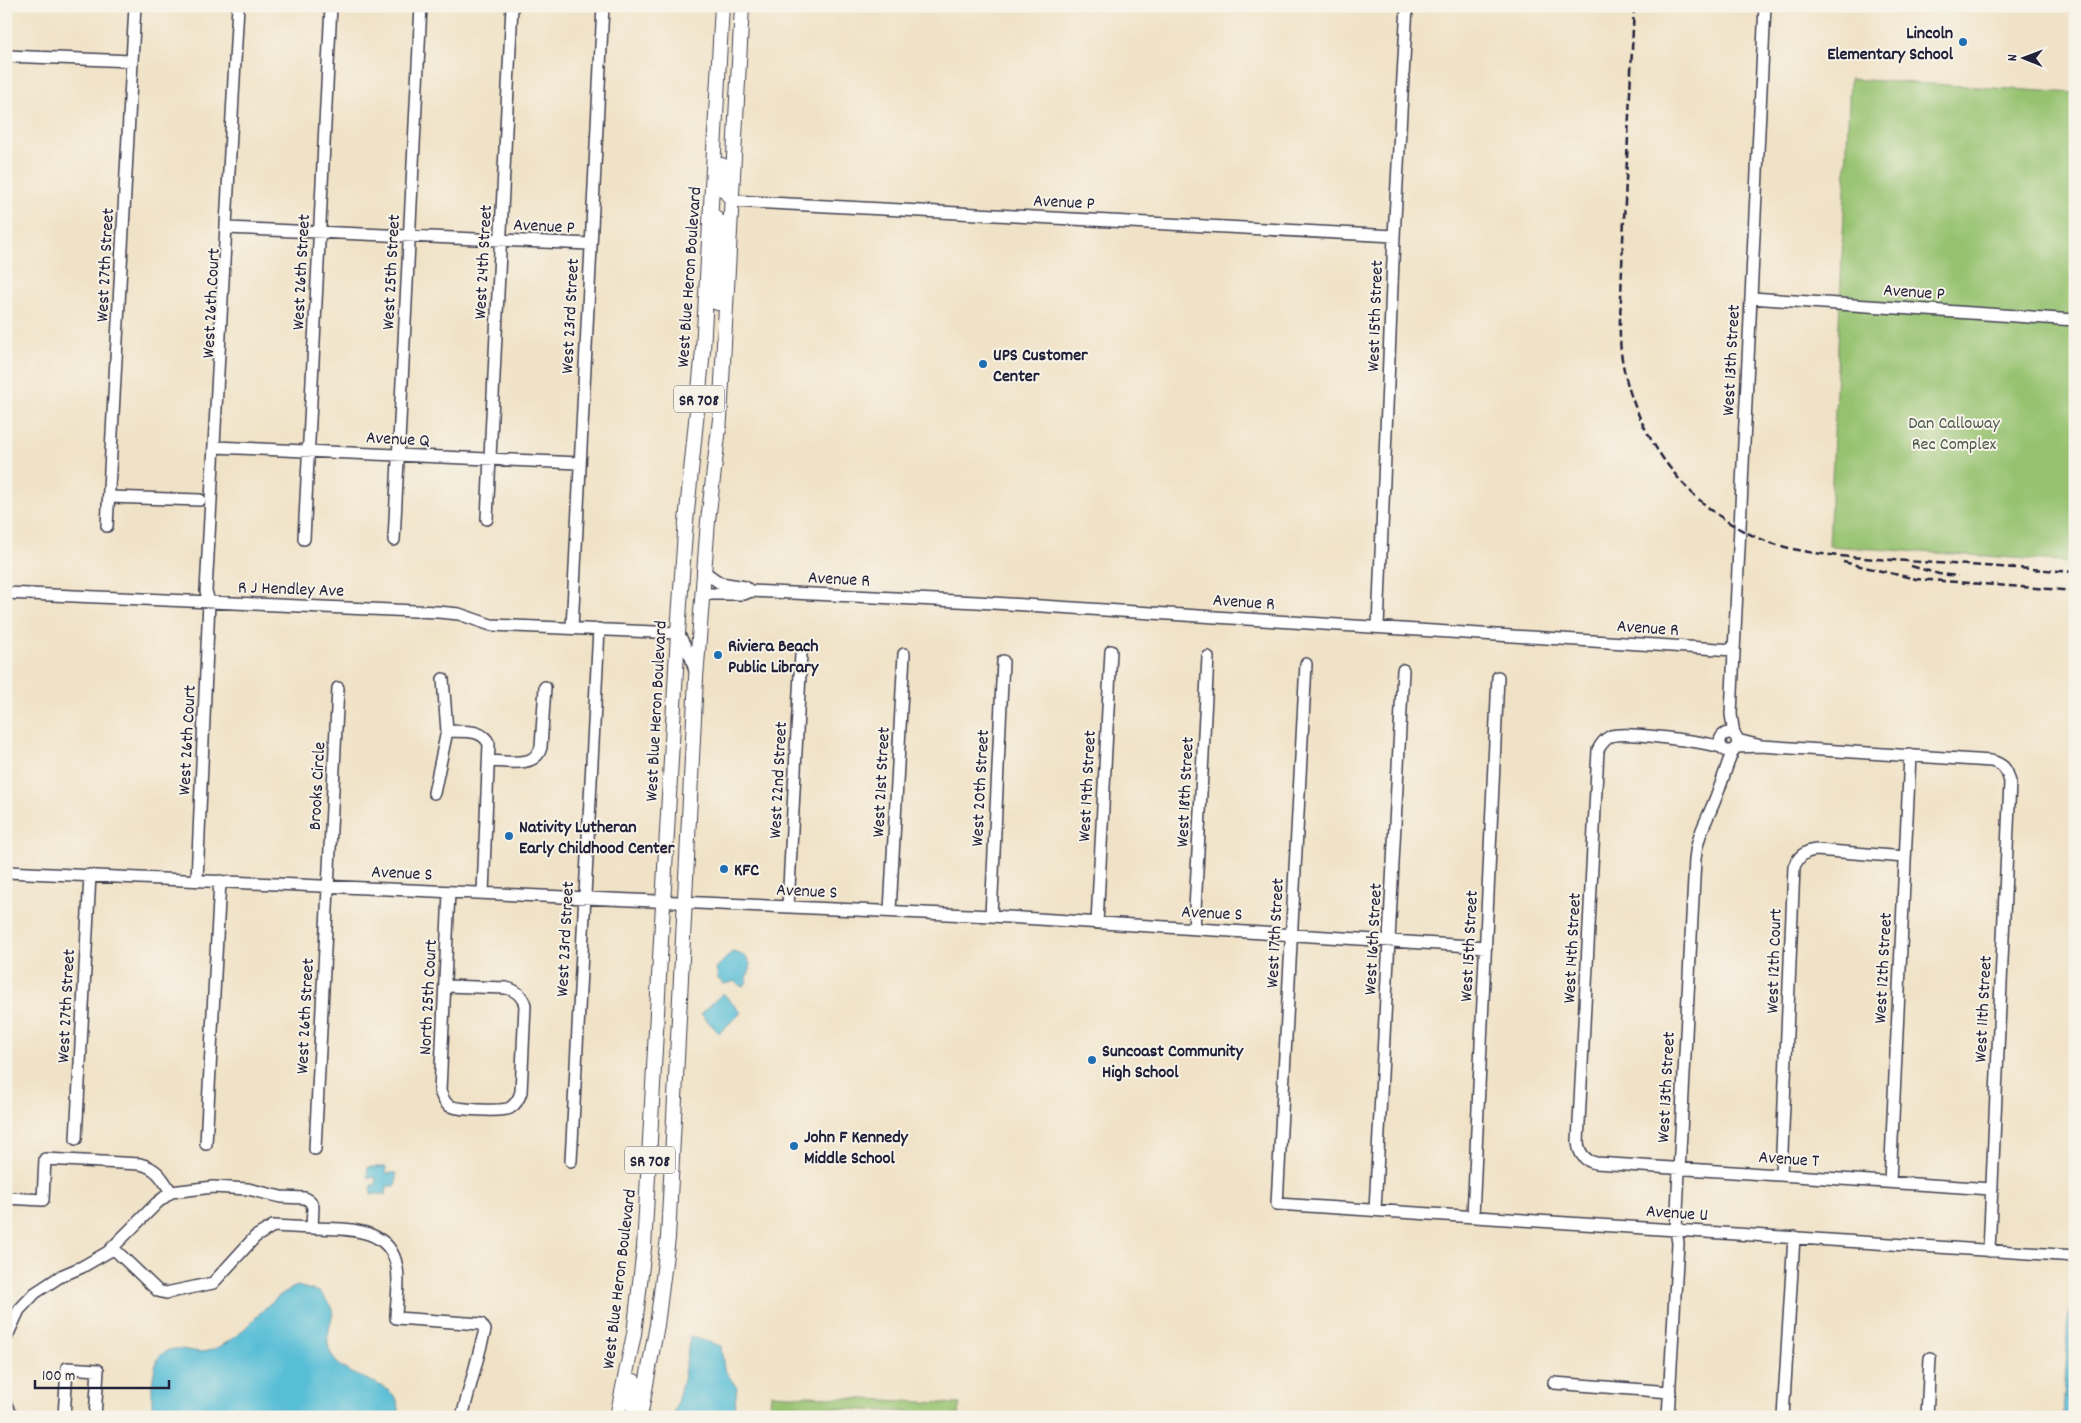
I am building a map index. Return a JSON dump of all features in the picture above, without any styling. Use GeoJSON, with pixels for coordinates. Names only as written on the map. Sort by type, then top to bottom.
{"type":"FeatureCollection","features":[{"type":"Feature","properties":{"kind":"main road","name":"West Blue Heron Boulevard"},"geometry":{"type":"LineString","coordinates":[[617,1417],[634,1334],[641,1277],[649,1176],[678,633],[685,532],[702,360],[722,6]]}},
{"type":"Feature","properties":{"kind":"main road","name":"SR 708"},"geometry":{"type":"LineString","coordinates":[[638,1417],[657,1325],[668,1238],[696,678],[704,572],[720,419],[742,6]]}},
{"type":"Feature","properties":{"kind":"main road"},"geometry":{"type":"LineString","coordinates":[[717,100],[725,107],[723,189],[732,201]]}},
{"type":"Feature","properties":{"kind":"main road"},"geometry":{"type":"LineString","coordinates":[[711,213],[720,223],[717,308],[725,324]]}},
{"type":"Feature","properties":{"kind":"main road"},"geometry":{"type":"LineString","coordinates":[[638,1417],[632,1407],[631,1399],[647,1307],[648,1283],[641,1277]]}},
{"type":"Feature","properties":{"kind":"street","name":"West 27th Street"},"geometry":{"type":"LineString","coordinates":[[107,526],[134,6]]}},
{"type":"Feature","properties":{"kind":"street","name":"West 26th Court"},"geometry":{"type":"LineString","coordinates":[[197,880],[209,602],[212,595],[217,447],[240,6]]}},
{"type":"Feature","properties":{"kind":"street","name":"West 26th Street"},"geometry":{"type":"LineString","coordinates":[[304,539],[331,6]]}},
{"type":"Feature","properties":{"kind":"street","name":"West 25th Street"},"geometry":{"type":"LineString","coordinates":[[394,540],[421,6]]}},
{"type":"Feature","properties":{"kind":"street","name":"West 24th Street"},"geometry":{"type":"LineString","coordinates":[[487,519],[512,6]]}},
{"type":"Feature","properties":{"kind":"street","name":"West 23rd Street"},"geometry":{"type":"LineString","coordinates":[[572,628],[602,6]]}},
{"type":"Feature","properties":{"kind":"street","name":"West 15th Street"},"geometry":{"type":"LineString","coordinates":[[1378,627],[1394,236],[1406,6]]}},
{"type":"Feature","properties":{"kind":"street","name":"West 13th Street"},"geometry":{"type":"LineString","coordinates":[[1668,1417],[1696,851],[1699,836],[1716,798],[1727,764],[1729,742],[1765,6]]}},
{"type":"Feature","properties":{"kind":"street"},"geometry":{"type":"LineString","coordinates":[[6,56],[132,62]]}},
{"type":"Feature","properties":{"kind":"street","name":"Avenue P"},"geometry":{"type":"LineString","coordinates":[[732,201],[1394,236]]}},
{"type":"Feature","properties":{"kind":"street","name":"Avenue P"},"geometry":{"type":"LineString","coordinates":[[229,228],[590,244]]}},
{"type":"Feature","properties":{"kind":"street","name":"Avenue P"},"geometry":{"type":"LineString","coordinates":[[1751,298],[2075,320]]}},
{"type":"Feature","properties":{"kind":"street","name":"Avenue Q"},"geometry":{"type":"LineString","coordinates":[[217,447],[579,463]]}},
{"type":"Feature","properties":{"kind":"street"},"geometry":{"type":"LineString","coordinates":[[109,496],[200,500]]}},
{"type":"Feature","properties":{"kind":"street","name":"Avenue R"},"geometry":{"type":"LineString","coordinates":[[704,572],[720,583],[745,587],[750,591]]}},
{"type":"Feature","properties":{"kind":"street","name":"Avenue R"},"geometry":{"type":"LineString","coordinates":[[702,594],[744,594],[750,591],[976,602],[1734,650]]}},
{"type":"Feature","properties":{"kind":"street","name":"R J Hendley Ave"},"geometry":{"type":"LineString","coordinates":[[6,593],[438,612],[459,614],[491,624],[572,628]]}},
{"type":"Feature","properties":{"kind":"street"},"geometry":{"type":"LineString","coordinates":[[572,628],[678,633],[691,657],[696,678]]}},
{"type":"Feature","properties":{"kind":"street","name":"West 23rd Street"},"geometry":{"type":"LineString","coordinates":[[571,1161],[599,629]]}},
{"type":"Feature","properties":{"kind":"street","name":"West 19th Street"},"geometry":{"type":"LineString","coordinates":[[1097,923],[1111,651]]}},
{"type":"Feature","properties":{"kind":"street","name":"West 22nd Street"},"geometry":{"type":"LineString","coordinates":[[788,907],[802,654]]}},
{"type":"Feature","properties":{"kind":"street","name":"West 21st Street"},"geometry":{"type":"LineString","coordinates":[[890,911],[904,654]]}},
{"type":"Feature","properties":{"kind":"street","name":"West 18th Street"},"geometry":{"type":"LineString","coordinates":[[1194,929],[1208,657]]}},
{"type":"Feature","properties":{"kind":"street","name":"West 20th Street"},"geometry":{"type":"LineString","coordinates":[[990,916],[1003,661]]}},
{"type":"Feature","properties":{"kind":"street","name":"West 17th Street"},"geometry":{"type":"LineString","coordinates":[[1278,1204],[1306,664]]}},
{"type":"Feature","properties":{"kind":"street","name":"West 16th Street"},"geometry":{"type":"LineString","coordinates":[[1375,1210],[1403,670]]}},
{"type":"Feature","properties":{"kind":"street","name":"West 15th Street"},"geometry":{"type":"LineString","coordinates":[[1473,1216],[1498,677]]}},
{"type":"Feature","properties":{"kind":"street"},"geometry":{"type":"LineString","coordinates":[[434,793],[447,731],[443,679]]}},
{"type":"Feature","properties":{"kind":"street"},"geometry":{"type":"LineString","coordinates":[[490,760],[526,762],[538,755],[541,744],[544,687]]}},
{"type":"Feature","properties":{"kind":"street","name":"Brooks Circle"},"geometry":{"type":"LineString","coordinates":[[329,886],[338,688]]}},
{"type":"Feature","properties":{"kind":"street"},"geometry":{"type":"LineString","coordinates":[[447,731],[480,734],[489,744],[490,760],[483,893]]}},
{"type":"Feature","properties":{"kind":"street","name":"West 14th Street"},"geometry":{"type":"LineString","coordinates":[[1584,1158],[1579,1149],[1578,1142],[1598,750],[1605,740],[1620,735],[1729,742]]}},
{"type":"Feature","properties":{"kind":"street"},"geometry":{"type":"LineString","coordinates":[[1729,742],[1761,746],[1910,755]]}},
{"type":"Feature","properties":{"kind":"street","name":"West 11th Street"},"geometry":{"type":"LineString","coordinates":[[1910,755],[1991,761],[2003,765],[2007,770],[2010,782],[1989,1251]]}},
{"type":"Feature","properties":{"kind":"street","name":"West 12th Street"},"geometry":{"type":"LineString","coordinates":[[1890,1182],[1910,755]]}},
{"type":"Feature","properties":{"kind":"street","name":"West 12th Court"},"geometry":{"type":"LineString","coordinates":[[1781,1175],[1796,861],[1804,854],[1816,850],[1905,857]]}},
{"type":"Feature","properties":{"kind":"street","name":"Avenue S"},"geometry":{"type":"LineString","coordinates":[[6,872],[990,916],[1486,947]]}},
{"type":"Feature","properties":{"kind":"street","name":"West 27th Street"},"geometry":{"type":"LineString","coordinates":[[76,1139],[90,875]]}},
{"type":"Feature","properties":{"kind":"street"},"geometry":{"type":"LineString","coordinates":[[206,1144],[220,881]]}},
{"type":"Feature","properties":{"kind":"street","name":"West 26th Street"},"geometry":{"type":"LineString","coordinates":[[315,1148],[329,886]]}},
{"type":"Feature","properties":{"kind":"street","name":"North 25th Court"},"geometry":{"type":"LineString","coordinates":[[445,986],[513,990],[519,994],[525,1005],[521,1092],[518,1101],[510,1107],[502,1110],[455,1107],[446,1103],[441,1096],[440,1088],[449,892]]}},
{"type":"Feature","properties":{"kind":"street","name":"Avenue T"},"geometry":{"type":"LineString","coordinates":[[1584,1158],[1596,1163],[1992,1189]]}},
{"type":"Feature","properties":{"kind":"street"},"geometry":{"type":"LineString","coordinates":[[6,1198],[43,1200],[45,1159],[140,1164],[159,1172],[171,1192]]}},
{"type":"Feature","properties":{"kind":"street"},"geometry":{"type":"LineString","coordinates":[[6,1338],[19,1310],[42,1287],[90,1263],[112,1248],[157,1203],[171,1192],[213,1187],[248,1189],[281,1197],[304,1198],[310,1201],[313,1207],[312,1228]]}},
{"type":"Feature","properties":{"kind":"street","name":"Avenue U"},"geometry":{"type":"LineString","coordinates":[[1278,1204],[2075,1256]]}},
{"type":"Feature","properties":{"kind":"street"},"geometry":{"type":"LineString","coordinates":[[112,1248],[158,1291],[166,1293],[213,1284],[255,1237],[273,1226],[365,1232],[388,1245],[395,1255],[398,1270],[396,1318],[481,1324],[485,1330],[462,1417]]}},
{"type":"Feature","properties":{"kind":"street"},"geometry":{"type":"LineString","coordinates":[[1782,1417],[1794,1237]]}},
{"type":"Feature","properties":{"kind":"street"},"geometry":{"type":"LineString","coordinates":[[1927,1417],[1930,1358]]}},
{"type":"Feature","properties":{"kind":"street"},"geometry":{"type":"LineString","coordinates":[[64,1417],[66,1368],[98,1370],[95,1417]]}},
{"type":"Feature","properties":{"kind":"street"},"geometry":{"type":"LineString","coordinates":[[1554,1383],[1670,1392]]}},
{"type":"Feature","properties":{"kind":"street"},"geometry":{"type":"LineString","coordinates":[[6,1404],[12,1417]]}},
{"type":"Feature","properties":{"kind":"green space","name":"Dan Calloway Rec Complex"},"geometry":{"type":"Polygon","coordinates":[[[1850,79],[2075,93],[2075,562],[1829,546],[1850,79]]]}},
{"type":"Feature","properties":{"kind":"green space"},"geometry":{"type":"Polygon","coordinates":[[[771,1394],[960,1404],[959,1415],[937,1417],[921,1413],[808,1407],[793,1409],[777,1417],[760,1417],[772,1406],[770,1405],[771,1394]]]}},
{"type":"Feature","properties":{"kind":"water"},"geometry":{"type":"Polygon","coordinates":[[[732,952],[745,957],[750,964],[746,977],[747,982],[744,986],[739,985],[736,981],[724,984],[718,979],[716,968],[732,952]]]}},
{"type":"Feature","properties":{"kind":"water"},"geometry":{"type":"Polygon","coordinates":[[[723,993],[741,1013],[719,1033],[701,1014],[723,993]]]}},
{"type":"Feature","properties":{"kind":"water"},"geometry":{"type":"Polygon","coordinates":[[[368,1167],[386,1167],[386,1173],[396,1173],[396,1186],[387,1186],[386,1194],[371,1194],[371,1185],[376,1185],[376,1178],[367,1177],[368,1167]]]}},
{"type":"Feature","properties":{"kind":"water"},"geometry":{"type":"Polygon","coordinates":[[[297,1286],[320,1292],[333,1309],[328,1343],[332,1355],[338,1364],[388,1390],[397,1400],[400,1417],[153,1417],[153,1376],[160,1356],[171,1349],[202,1352],[222,1345],[234,1338],[284,1292],[297,1286]]]}},
{"type":"Feature","properties":{"kind":"water"},"geometry":{"type":"Polygon","coordinates":[[[2075,1293],[2075,1417],[2063,1417],[2069,1314],[2075,1293]]]}},
{"type":"Feature","properties":{"kind":"water"},"geometry":{"type":"Polygon","coordinates":[[[690,1336],[721,1346],[724,1369],[737,1388],[733,1417],[673,1417],[683,1380],[690,1336]]]}},
{"type":"Feature","properties":{"kind":"railway"},"geometry":{"type":"LineString","coordinates":[[1634,6],[1620,345],[1628,385],[1640,417],[1656,447],[1676,476],[1700,500],[1727,521],[1757,537],[1789,548],[1847,557],[2075,572]]}},
{"type":"Feature","properties":{"kind":"railway"},"geometry":{"type":"LineString","coordinates":[[1843,562],[1916,579],[2075,591]]}},
{"type":"Feature","properties":{"kind":"railway"},"geometry":{"type":"LineString","coordinates":[[1911,566],[1939,574],[1958,576]]}},
{"type":"Feature","properties":{"kind":"place","name":"Lincoln Elementary School"},"geometry":{"type":"Point","coordinates":[1963,42]}},
{"type":"Feature","properties":{"kind":"place","name":"UPS Customer Center"},"geometry":{"type":"Point","coordinates":[983,364]}},
{"type":"Feature","properties":{"kind":"place","name":"Riviera Beach Public Library"},"geometry":{"type":"Point","coordinates":[718,655]}},
{"type":"Feature","properties":{"kind":"place","name":"Nativity Lutheran Early Childhood Center"},"geometry":{"type":"Point","coordinates":[509,836]}},
{"type":"Feature","properties":{"kind":"place","name":"KFC"},"geometry":{"type":"Point","coordinates":[724,869]}},
{"type":"Feature","properties":{"kind":"place","name":"Suncoast Community High School"},"geometry":{"type":"Point","coordinates":[1092,1060]}},
{"type":"Feature","properties":{"kind":"place","name":"John F Kennedy Middle School"},"geometry":{"type":"Point","coordinates":[794,1146]}}]}
